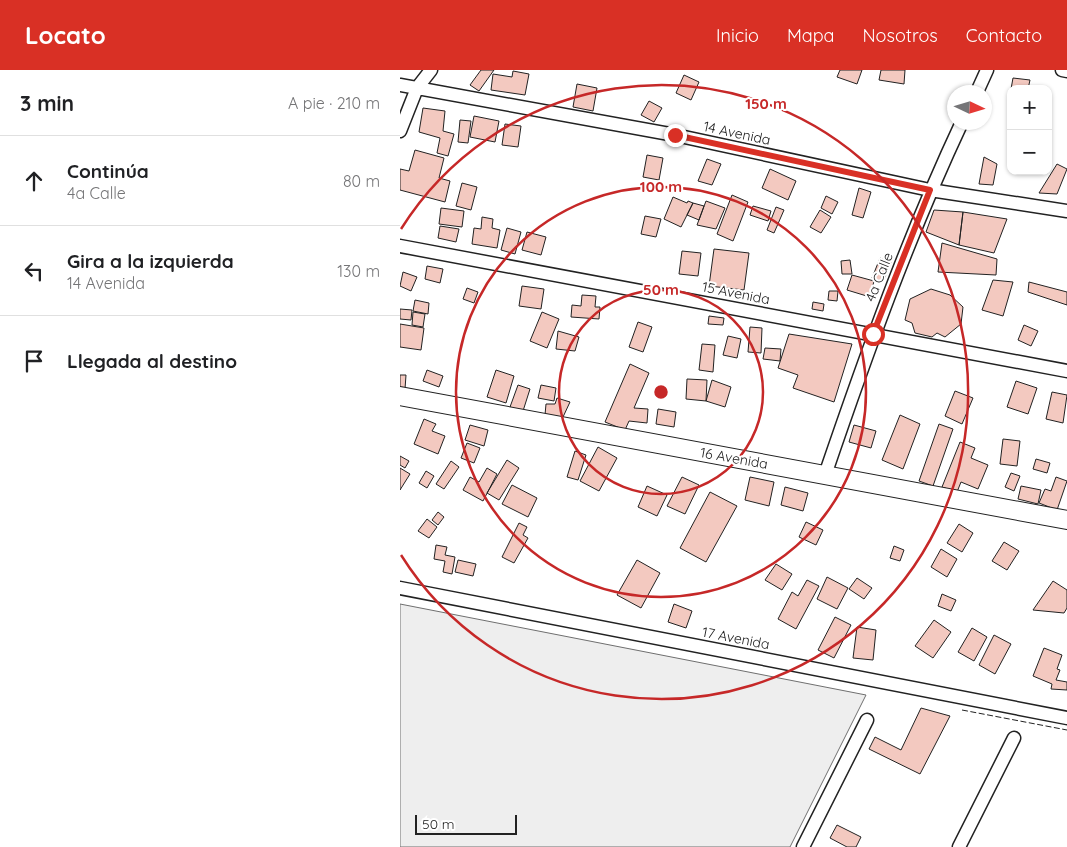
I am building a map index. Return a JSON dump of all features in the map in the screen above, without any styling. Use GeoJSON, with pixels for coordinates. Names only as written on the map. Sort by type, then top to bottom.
{"type":"FeatureCollection","features":[{"type":"Feature","properties":{"kind":"main road","name":"16 Avenida"},"geometry":{"type":"LineString","coordinates":[[400,396],[1067,520]]}},
{"type":"Feature","properties":{"kind":"street"},"geometry":{"type":"LineString","coordinates":[[400,131],[416,88],[431,70]]}},
{"type":"Feature","properties":{"kind":"street"},"geometry":{"type":"LineString","coordinates":[[980,85],[987,70]]}},
{"type":"Feature","properties":{"kind":"street"},"geometry":{"type":"LineString","coordinates":[[1062,70],[1067,71]]}},
{"type":"Feature","properties":{"kind":"street","name":"14 Avenida"},"geometry":{"type":"LineString","coordinates":[[400,85],[675,135],[930,190],[1067,212]]}},
{"type":"Feature","properties":{"kind":"street","name":"4a Calle"},"geometry":{"type":"LineString","coordinates":[[825,475],[873,334],[930,190],[958,130]]}},
{"type":"Feature","properties":{"kind":"street","name":"15 Avenida"},"geometry":{"type":"LineString","coordinates":[[400,246],[1067,371]]}},
{"type":"Feature","properties":{"kind":"street","name":"17 Avenida"},"geometry":{"type":"LineString","coordinates":[[400,588],[1067,718]]}},
{"type":"Feature","properties":{"kind":"street"},"geometry":{"type":"LineString","coordinates":[[803,847],[867,720]]}},
{"type":"Feature","properties":{"kind":"street"},"geometry":{"type":"LineString","coordinates":[[959,847],[1014,738]]}},
{"type":"Feature","properties":{"kind":"shaded area"},"geometry":{"type":"Polygon","coordinates":[[[400,604],[866,695],[790,847],[400,847],[400,604]]]}},
{"type":"Feature","properties":{"kind":"building"},"geometry":{"type":"Polygon","coordinates":[[[481,70],[494,70],[479,91],[470,85],[481,70]]]}},
{"type":"Feature","properties":{"kind":"building"},"geometry":{"type":"Polygon","coordinates":[[[840,70],[862,70],[857,84],[837,77],[840,70]]]}},
{"type":"Feature","properties":{"kind":"building"},"geometry":{"type":"Polygon","coordinates":[[[881,70],[905,70],[904,84],[879,80],[881,70]]]}},
{"type":"Feature","properties":{"kind":"building"},"geometry":{"type":"Polygon","coordinates":[[[513,71],[529,74],[525,95],[491,90],[493,74],[512,77],[513,71]]]}},
{"type":"Feature","properties":{"kind":"building"},"geometry":{"type":"Polygon","coordinates":[[[684,75],[699,82],[691,100],[676,93],[684,75]]]}},
{"type":"Feature","properties":{"kind":"building"},"geometry":{"type":"Polygon","coordinates":[[[1013,78],[1030,80],[1029,85],[1012,85],[1013,78]]]}},
{"type":"Feature","properties":{"kind":"building"},"geometry":{"type":"Polygon","coordinates":[[[577,84],[597,88],[593,111],[573,107],[577,84]]]}},
{"type":"Feature","properties":{"kind":"building"},"geometry":{"type":"Polygon","coordinates":[[[649,101],[662,108],[654,122],[641,115],[649,101]]]}},
{"type":"Feature","properties":{"kind":"building"},"geometry":{"type":"Polygon","coordinates":[[[423,108],[445,111],[443,131],[454,134],[448,156],[437,153],[440,138],[419,132],[423,108]]]}},
{"type":"Feature","properties":{"kind":"building"},"geometry":{"type":"Polygon","coordinates":[[[474,116],[499,121],[495,142],[470,137],[474,116]]]}},
{"type":"Feature","properties":{"kind":"building"},"geometry":{"type":"Polygon","coordinates":[[[460,120],[471,121],[468,143],[458,142],[460,120]]]}},
{"type":"Feature","properties":{"kind":"building"},"geometry":{"type":"Polygon","coordinates":[[[505,124],[521,126],[518,147],[502,145],[505,124]]]}},
{"type":"Feature","properties":{"kind":"building"},"geometry":{"type":"Polygon","coordinates":[[[415,150],[444,158],[439,178],[450,181],[445,202],[400,190],[400,169],[409,171],[415,150]]]}},
{"type":"Feature","properties":{"kind":"building"},"geometry":{"type":"Polygon","coordinates":[[[647,155],[663,158],[659,180],[643,177],[647,155]]]}},
{"type":"Feature","properties":{"kind":"building"},"geometry":{"type":"Polygon","coordinates":[[[984,157],[997,164],[993,185],[979,184],[984,157]]]}},
{"type":"Feature","properties":{"kind":"building"},"geometry":{"type":"Polygon","coordinates":[[[707,159],[721,164],[712,185],[698,181],[707,159]]]}},
{"type":"Feature","properties":{"kind":"building"},"geometry":{"type":"Polygon","coordinates":[[[1057,164],[1067,169],[1057,194],[1039,193],[1052,175],[1057,164]]]}},
{"type":"Feature","properties":{"kind":"building"},"geometry":{"type":"Polygon","coordinates":[[[770,169],[796,181],[788,200],[762,188],[770,169]]]}},
{"type":"Feature","properties":{"kind":"building"},"geometry":{"type":"Polygon","coordinates":[[[462,183],[477,187],[471,210],[456,206],[462,183]]]}},
{"type":"Feature","properties":{"kind":"building"},"geometry":{"type":"Polygon","coordinates":[[[859,188],[871,192],[863,218],[852,215],[859,188]]]}},
{"type":"Feature","properties":{"kind":"building"},"geometry":{"type":"Polygon","coordinates":[[[732,195],[748,202],[733,241],[717,234],[732,195]]]}},
{"type":"Feature","properties":{"kind":"building"},"geometry":{"type":"Polygon","coordinates":[[[826,196],[838,202],[832,214],[821,208],[826,196]]]}},
{"type":"Feature","properties":{"kind":"building"},"geometry":{"type":"Polygon","coordinates":[[[673,197],[687,203],[688,201],[693,203],[681,227],[664,219],[673,197]]]}},
{"type":"Feature","properties":{"kind":"building"},"geometry":{"type":"Polygon","coordinates":[[[706,201],[725,208],[716,229],[697,225],[706,201]]]}},
{"type":"Feature","properties":{"kind":"building"},"geometry":{"type":"Polygon","coordinates":[[[693,203],[704,206],[699,220],[687,215],[693,203]]]}},
{"type":"Feature","properties":{"kind":"building"},"geometry":{"type":"Polygon","coordinates":[[[753,206],[771,211],[768,221],[750,215],[753,206]]]}},
{"type":"Feature","properties":{"kind":"building"},"geometry":{"type":"Polygon","coordinates":[[[776,207],[784,210],[774,233],[767,230],[776,207]]]}},
{"type":"Feature","properties":{"kind":"building"},"geometry":{"type":"Polygon","coordinates":[[[441,208],[464,211],[462,227],[439,224],[441,208]]]}},
{"type":"Feature","properties":{"kind":"building"},"geometry":{"type":"Polygon","coordinates":[[[820,210],[831,217],[821,233],[810,227],[820,210]]]}},
{"type":"Feature","properties":{"kind":"building"},"geometry":{"type":"Polygon","coordinates":[[[934,210],[963,212],[959,245],[926,232],[934,210]]]}},
{"type":"Feature","properties":{"kind":"building"},"geometry":{"type":"Polygon","coordinates":[[[963,212],[1007,219],[994,253],[959,245],[963,212]]]}},
{"type":"Feature","properties":{"kind":"building"},"geometry":{"type":"Polygon","coordinates":[[[645,216],[661,219],[656,237],[641,234],[645,216]]]}},
{"type":"Feature","properties":{"kind":"building"},"geometry":{"type":"Polygon","coordinates":[[[482,217],[493,219],[492,228],[500,230],[497,248],[472,244],[474,228],[481,229],[482,217]]]}},
{"type":"Feature","properties":{"kind":"building"},"geometry":{"type":"Polygon","coordinates":[[[440,226],[459,229],[456,242],[438,238],[440,226]]]}},
{"type":"Feature","properties":{"kind":"building"},"geometry":{"type":"Polygon","coordinates":[[[507,228],[521,232],[515,254],[501,250],[507,228]]]}},
{"type":"Feature","properties":{"kind":"building"},"geometry":{"type":"Polygon","coordinates":[[[527,232],[546,237],[541,255],[522,250],[527,232]]]}},
{"type":"Feature","properties":{"kind":"building"},"geometry":{"type":"Polygon","coordinates":[[[942,243],[997,259],[996,275],[938,272],[942,243]]]}},
{"type":"Feature","properties":{"kind":"building"},"geometry":{"type":"Polygon","coordinates":[[[714,249],[749,253],[744,290],[709,286],[714,249]]]}},
{"type":"Feature","properties":{"kind":"building"},"geometry":{"type":"Polygon","coordinates":[[[682,251],[701,253],[698,276],[679,274],[682,251]]]}},
{"type":"Feature","properties":{"kind":"building"},"geometry":{"type":"Polygon","coordinates":[[[880,258],[891,262],[883,282],[872,278],[880,258]]]}},
{"type":"Feature","properties":{"kind":"building"},"geometry":{"type":"Polygon","coordinates":[[[850,260],[852,274],[842,274],[841,261],[850,260]]]}},
{"type":"Feature","properties":{"kind":"building"},"geometry":{"type":"Polygon","coordinates":[[[427,266],[443,269],[440,283],[425,279],[427,266]]]}},
{"type":"Feature","properties":{"kind":"building"},"geometry":{"type":"Polygon","coordinates":[[[403,272],[417,277],[411,291],[400,286],[403,272]]]}},
{"type":"Feature","properties":{"kind":"building"},"geometry":{"type":"Polygon","coordinates":[[[852,275],[874,281],[870,297],[847,290],[852,275]]]}},
{"type":"Feature","properties":{"kind":"building"},"geometry":{"type":"Polygon","coordinates":[[[993,280],[1013,282],[1003,316],[982,310],[993,280]]]}},
{"type":"Feature","properties":{"kind":"building"},"geometry":{"type":"Polygon","coordinates":[[[1029,282],[1067,292],[1067,305],[1028,292],[1029,282]]]}},
{"type":"Feature","properties":{"kind":"building"},"geometry":{"type":"Polygon","coordinates":[[[522,286],[544,289],[541,309],[519,306],[522,286]]]}},
{"type":"Feature","properties":{"kind":"building"},"geometry":{"type":"Polygon","coordinates":[[[467,288],[478,292],[474,303],[463,299],[467,288]]]}},
{"type":"Feature","properties":{"kind":"building"},"geometry":{"type":"Polygon","coordinates":[[[931,289],[950,295],[963,307],[961,324],[945,337],[937,333],[932,337],[915,333],[912,323],[905,320],[910,299],[931,289]]]}},
{"type":"Feature","properties":{"kind":"building"},"geometry":{"type":"Polygon","coordinates":[[[829,291],[838,291],[837,301],[828,300],[829,291]]]}},
{"type":"Feature","properties":{"kind":"building"},"geometry":{"type":"Polygon","coordinates":[[[582,295],[596,296],[595,307],[600,307],[599,319],[571,317],[572,305],[581,306],[582,295]]]}},
{"type":"Feature","properties":{"kind":"building"},"geometry":{"type":"Polygon","coordinates":[[[415,300],[429,303],[428,314],[413,311],[415,300]]]}},
{"type":"Feature","properties":{"kind":"building"},"geometry":{"type":"Polygon","coordinates":[[[813,302],[824,304],[823,311],[812,309],[813,302]]]}},
{"type":"Feature","properties":{"kind":"building"},"geometry":{"type":"Polygon","coordinates":[[[400,309],[412,310],[411,320],[400,319],[400,309]]]}},
{"type":"Feature","properties":{"kind":"building"},"geometry":{"type":"Polygon","coordinates":[[[413,312],[425,314],[423,327],[412,325],[413,312]]]}},
{"type":"Feature","properties":{"kind":"building"},"geometry":{"type":"Polygon","coordinates":[[[542,312],[559,319],[547,348],[530,341],[542,312]]]}},
{"type":"Feature","properties":{"kind":"building"},"geometry":{"type":"Polygon","coordinates":[[[709,316],[724,318],[723,325],[708,324],[709,316]]]}},
{"type":"Feature","properties":{"kind":"building"},"geometry":{"type":"Polygon","coordinates":[[[638,322],[652,327],[643,352],[629,347],[638,322]]]}},
{"type":"Feature","properties":{"kind":"building"},"geometry":{"type":"Polygon","coordinates":[[[400,324],[424,328],[421,350],[400,347],[400,324]]]}},
{"type":"Feature","properties":{"kind":"building"},"geometry":{"type":"Polygon","coordinates":[[[1024,325],[1038,331],[1031,346],[1018,340],[1024,325]]]}},
{"type":"Feature","properties":{"kind":"building"},"geometry":{"type":"Polygon","coordinates":[[[750,327],[762,328],[761,353],[748,352],[750,327]]]}},
{"type":"Feature","properties":{"kind":"building"},"geometry":{"type":"Polygon","coordinates":[[[558,331],[579,337],[575,351],[556,349],[558,331]]]}},
{"type":"Feature","properties":{"kind":"building"},"geometry":{"type":"Polygon","coordinates":[[[789,334],[852,344],[834,402],[793,388],[798,375],[778,368],[789,334]]]}},
{"type":"Feature","properties":{"kind":"building"},"geometry":{"type":"Polygon","coordinates":[[[728,336],[741,339],[737,358],[723,355],[728,336]]]}},
{"type":"Feature","properties":{"kind":"building"},"geometry":{"type":"Polygon","coordinates":[[[702,344],[715,345],[713,372],[699,370],[702,344]]]}},
{"type":"Feature","properties":{"kind":"building"},"geometry":{"type":"Polygon","coordinates":[[[765,348],[781,349],[780,361],[763,359],[765,348]]]}},
{"type":"Feature","properties":{"kind":"building"},"geometry":{"type":"Polygon","coordinates":[[[630,364],[649,373],[634,408],[648,409],[647,423],[629,421],[625,430],[605,422],[630,364]]]}},
{"type":"Feature","properties":{"kind":"building"},"geometry":{"type":"Polygon","coordinates":[[[427,370],[443,376],[439,387],[423,381],[427,370]]]}},
{"type":"Feature","properties":{"kind":"building"},"geometry":{"type":"Polygon","coordinates":[[[496,370],[514,376],[506,403],[487,397],[496,370]]]}},
{"type":"Feature","properties":{"kind":"building"},"geometry":{"type":"Polygon","coordinates":[[[400,375],[406,375],[405,389],[400,388],[400,375]]]}},
{"type":"Feature","properties":{"kind":"building"},"geometry":{"type":"Polygon","coordinates":[[[687,379],[707,380],[706,401],[686,399],[687,379]]]}},
{"type":"Feature","properties":{"kind":"building"},"geometry":{"type":"Polygon","coordinates":[[[712,380],[731,387],[725,407],[706,401],[712,380]]]}},
{"type":"Feature","properties":{"kind":"building"},"geometry":{"type":"Polygon","coordinates":[[[1016,381],[1037,388],[1028,414],[1007,407],[1016,381]]]}},
{"type":"Feature","properties":{"kind":"building"},"geometry":{"type":"Polygon","coordinates":[[[518,385],[530,389],[523,411],[510,407],[518,385]]]}},
{"type":"Feature","properties":{"kind":"building"},"geometry":{"type":"Polygon","coordinates":[[[541,385],[556,388],[554,401],[538,398],[541,385]]]}},
{"type":"Feature","properties":{"kind":"building"},"geometry":{"type":"Polygon","coordinates":[[[955,391],[973,398],[962,424],[945,416],[955,391]]]}},
{"type":"Feature","properties":{"kind":"building"},"geometry":{"type":"Polygon","coordinates":[[[1052,392],[1067,395],[1063,423],[1046,419],[1052,392]]]}},
{"type":"Feature","properties":{"kind":"building"},"geometry":{"type":"Polygon","coordinates":[[[557,398],[570,402],[563,417],[545,415],[546,404],[555,404],[557,398]]]}},
{"type":"Feature","properties":{"kind":"building"},"geometry":{"type":"Polygon","coordinates":[[[658,409],[676,412],[674,427],[656,424],[658,409]]]}},
{"type":"Feature","properties":{"kind":"building"},"geometry":{"type":"Polygon","coordinates":[[[900,415],[920,424],[903,469],[882,460],[900,415]]]}},
{"type":"Feature","properties":{"kind":"building"},"geometry":{"type":"Polygon","coordinates":[[[424,419],[436,424],[432,431],[445,436],[438,454],[414,444],[424,419]]]}},
{"type":"Feature","properties":{"kind":"building"},"geometry":{"type":"Polygon","coordinates":[[[939,424],[953,429],[933,486],[919,481],[939,424]]]}},
{"type":"Feature","properties":{"kind":"building"},"geometry":{"type":"Polygon","coordinates":[[[470,425],[488,430],[484,446],[465,440],[470,425]]]}},
{"type":"Feature","properties":{"kind":"building"},"geometry":{"type":"Polygon","coordinates":[[[854,425],[876,431],[871,448],[849,442],[854,425]]]}},
{"type":"Feature","properties":{"kind":"building"},"geometry":{"type":"Polygon","coordinates":[[[1003,439],[1020,441],[1017,466],[1000,464],[1003,439]]]}},
{"type":"Feature","properties":{"kind":"building"},"geometry":{"type":"Polygon","coordinates":[[[960,442],[975,448],[971,458],[988,465],[978,489],[961,482],[957,492],[942,487],[960,442]]]}},
{"type":"Feature","properties":{"kind":"building"},"geometry":{"type":"Polygon","coordinates":[[[467,443],[480,448],[474,463],[461,458],[467,443]]]}},
{"type":"Feature","properties":{"kind":"building"},"geometry":{"type":"Polygon","coordinates":[[[598,447],[617,458],[599,491],[580,481],[598,447]]]}},
{"type":"Feature","properties":{"kind":"building"},"geometry":{"type":"Polygon","coordinates":[[[575,451],[586,455],[578,480],[567,477],[575,451]]]}},
{"type":"Feature","properties":{"kind":"building"},"geometry":{"type":"Polygon","coordinates":[[[400,456],[409,461],[405,468],[400,465],[400,456]]]}},
{"type":"Feature","properties":{"kind":"building"},"geometry":{"type":"Polygon","coordinates":[[[1036,459],[1050,463],[1047,473],[1033,469],[1036,459]]]}},
{"type":"Feature","properties":{"kind":"building"},"geometry":{"type":"Polygon","coordinates":[[[507,460],[519,468],[499,500],[487,493],[507,460]]]}},
{"type":"Feature","properties":{"kind":"building"},"geometry":{"type":"Polygon","coordinates":[[[451,461],[459,467],[444,489],[436,484],[451,461]]]}},
{"type":"Feature","properties":{"kind":"building"},"geometry":{"type":"Polygon","coordinates":[[[400,468],[410,474],[400,490],[400,468]]]}},
{"type":"Feature","properties":{"kind":"building"},"geometry":{"type":"Polygon","coordinates":[[[487,468],[497,474],[483,501],[463,490],[470,477],[479,482],[487,468]]]}},
{"type":"Feature","properties":{"kind":"building"},"geometry":{"type":"Polygon","coordinates":[[[426,471],[434,476],[427,488],[419,483],[426,471]]]}},
{"type":"Feature","properties":{"kind":"building"},"geometry":{"type":"Polygon","coordinates":[[[1011,473],[1020,476],[1014,491],[1005,487],[1011,473]]]}},
{"type":"Feature","properties":{"kind":"building"},"geometry":{"type":"Polygon","coordinates":[[[682,477],[699,485],[685,514],[667,506],[682,477]]]}},
{"type":"Feature","properties":{"kind":"building"},"geometry":{"type":"Polygon","coordinates":[[[750,477],[774,482],[769,506],[745,500],[750,477]]]}},
{"type":"Feature","properties":{"kind":"building"},"geometry":{"type":"Polygon","coordinates":[[[1056,477],[1067,481],[1057,510],[1039,503],[1045,489],[1051,491],[1056,477]]]}},
{"type":"Feature","properties":{"kind":"building"},"geometry":{"type":"Polygon","coordinates":[[[512,485],[537,498],[528,517],[502,504],[512,485]]]}},
{"type":"Feature","properties":{"kind":"building"},"geometry":{"type":"Polygon","coordinates":[[[647,486],[667,495],[657,516],[638,507],[647,486]]]}},
{"type":"Feature","properties":{"kind":"building"},"geometry":{"type":"Polygon","coordinates":[[[1021,486],[1041,490],[1038,504],[1018,499],[1021,486]]]}},
{"type":"Feature","properties":{"kind":"building"},"geometry":{"type":"Polygon","coordinates":[[[785,487],[808,493],[803,511],[781,505],[785,487]]]}},
{"type":"Feature","properties":{"kind":"building"},"geometry":{"type":"Polygon","coordinates":[[[710,492],[737,506],[706,562],[680,548],[710,492]]]}},
{"type":"Feature","properties":{"kind":"building"},"geometry":{"type":"Polygon","coordinates":[[[438,512],[444,517],[438,525],[432,520],[438,512]]]}},
{"type":"Feature","properties":{"kind":"building"},"geometry":{"type":"Polygon","coordinates":[[[427,519],[437,527],[429,538],[418,531],[427,519]]]}},
{"type":"Feature","properties":{"kind":"building"},"geometry":{"type":"Polygon","coordinates":[[[806,522],[823,530],[816,545],[799,537],[806,522]]]}},
{"type":"Feature","properties":{"kind":"building"},"geometry":{"type":"Polygon","coordinates":[[[519,523],[527,527],[523,535],[528,538],[514,563],[502,557],[519,523]]]}},
{"type":"Feature","properties":{"kind":"building"},"geometry":{"type":"Polygon","coordinates":[[[959,524],[973,533],[962,552],[947,543],[959,524]]]}},
{"type":"Feature","properties":{"kind":"building"},"geometry":{"type":"Polygon","coordinates":[[[1004,542],[1019,551],[1007,570],[992,561],[1004,542]]]}},
{"type":"Feature","properties":{"kind":"building"},"geometry":{"type":"Polygon","coordinates":[[[436,545],[447,547],[445,555],[455,557],[452,574],[443,572],[445,561],[434,559],[436,545]]]}},
{"type":"Feature","properties":{"kind":"building"},"geometry":{"type":"Polygon","coordinates":[[[894,546],[904,550],[900,561],[890,558],[894,546]]]}},
{"type":"Feature","properties":{"kind":"building"},"geometry":{"type":"Polygon","coordinates":[[[941,549],[957,559],[947,577],[931,567],[941,549]]]}},
{"type":"Feature","properties":{"kind":"building"},"geometry":{"type":"Polygon","coordinates":[[[458,560],[476,564],[473,576],[455,572],[458,560]]]}},
{"type":"Feature","properties":{"kind":"building"},"geometry":{"type":"Polygon","coordinates":[[[637,560],[660,573],[641,608],[617,595],[637,560]]]}},
{"type":"Feature","properties":{"kind":"building"},"geometry":{"type":"Polygon","coordinates":[[[776,564],[792,574],[782,590],[765,580],[776,564]]]}},
{"type":"Feature","properties":{"kind":"building"},"geometry":{"type":"Polygon","coordinates":[[[827,577],[848,588],[837,609],[817,599],[827,577]]]}},
{"type":"Feature","properties":{"kind":"building"},"geometry":{"type":"Polygon","coordinates":[[[857,578],[872,588],[864,599],[849,589],[857,578]]]}},
{"type":"Feature","properties":{"kind":"building"},"geometry":{"type":"Polygon","coordinates":[[[807,580],[819,586],[796,629],[778,619],[792,592],[798,596],[807,580]]]}},
{"type":"Feature","properties":{"kind":"building"},"geometry":{"type":"Polygon","coordinates":[[[1053,581],[1067,590],[1067,608],[1064,613],[1033,610],[1053,581]]]}},
{"type":"Feature","properties":{"kind":"building"},"geometry":{"type":"Polygon","coordinates":[[[942,594],[956,600],[951,611],[938,606],[942,594]]]}},
{"type":"Feature","properties":{"kind":"building"},"geometry":{"type":"Polygon","coordinates":[[[674,604],[692,611],[686,628],[668,622],[674,604]]]}},
{"type":"Feature","properties":{"kind":"building"},"geometry":{"type":"Polygon","coordinates":[[[835,617],[851,625],[834,658],[818,650],[835,617]]]}},
{"type":"Feature","properties":{"kind":"building"},"geometry":{"type":"Polygon","coordinates":[[[934,620],[951,632],[933,658],[915,646],[934,620]]]}},
{"type":"Feature","properties":{"kind":"building"},"geometry":{"type":"Polygon","coordinates":[[[857,627],[876,630],[873,660],[853,658],[857,627]]]}},
{"type":"Feature","properties":{"kind":"building"},"geometry":{"type":"Polygon","coordinates":[[[972,628],[987,637],[974,661],[958,652],[972,628]]]}},
{"type":"Feature","properties":{"kind":"building"},"geometry":{"type":"Polygon","coordinates":[[[994,635],[1011,644],[995,674],[979,665],[994,635]]]}},
{"type":"Feature","properties":{"kind":"building"},"geometry":{"type":"Polygon","coordinates":[[[1044,648],[1062,655],[1057,669],[1060,670],[1056,680],[1067,682],[1067,690],[1051,689],[1052,684],[1033,676],[1044,648]]]}},
{"type":"Feature","properties":{"kind":"building"},"geometry":{"type":"Polygon","coordinates":[[[921,708],[950,716],[920,774],[869,749],[875,737],[901,750],[921,708]]]}},
{"type":"Feature","properties":{"kind":"building"},"geometry":{"type":"Polygon","coordinates":[[[837,825],[861,837],[856,847],[847,847],[830,838],[837,825]]]}},
{"type":"Feature","properties":{"kind":"fence"},"geometry":{"type":"LineString","coordinates":[[962,710],[1067,730]]}},
{"type":"Feature","properties":{"kind":"route"},"geometry":{"type":"LineString","coordinates":[[675,135],[930,190],[873,334]]}}]}
